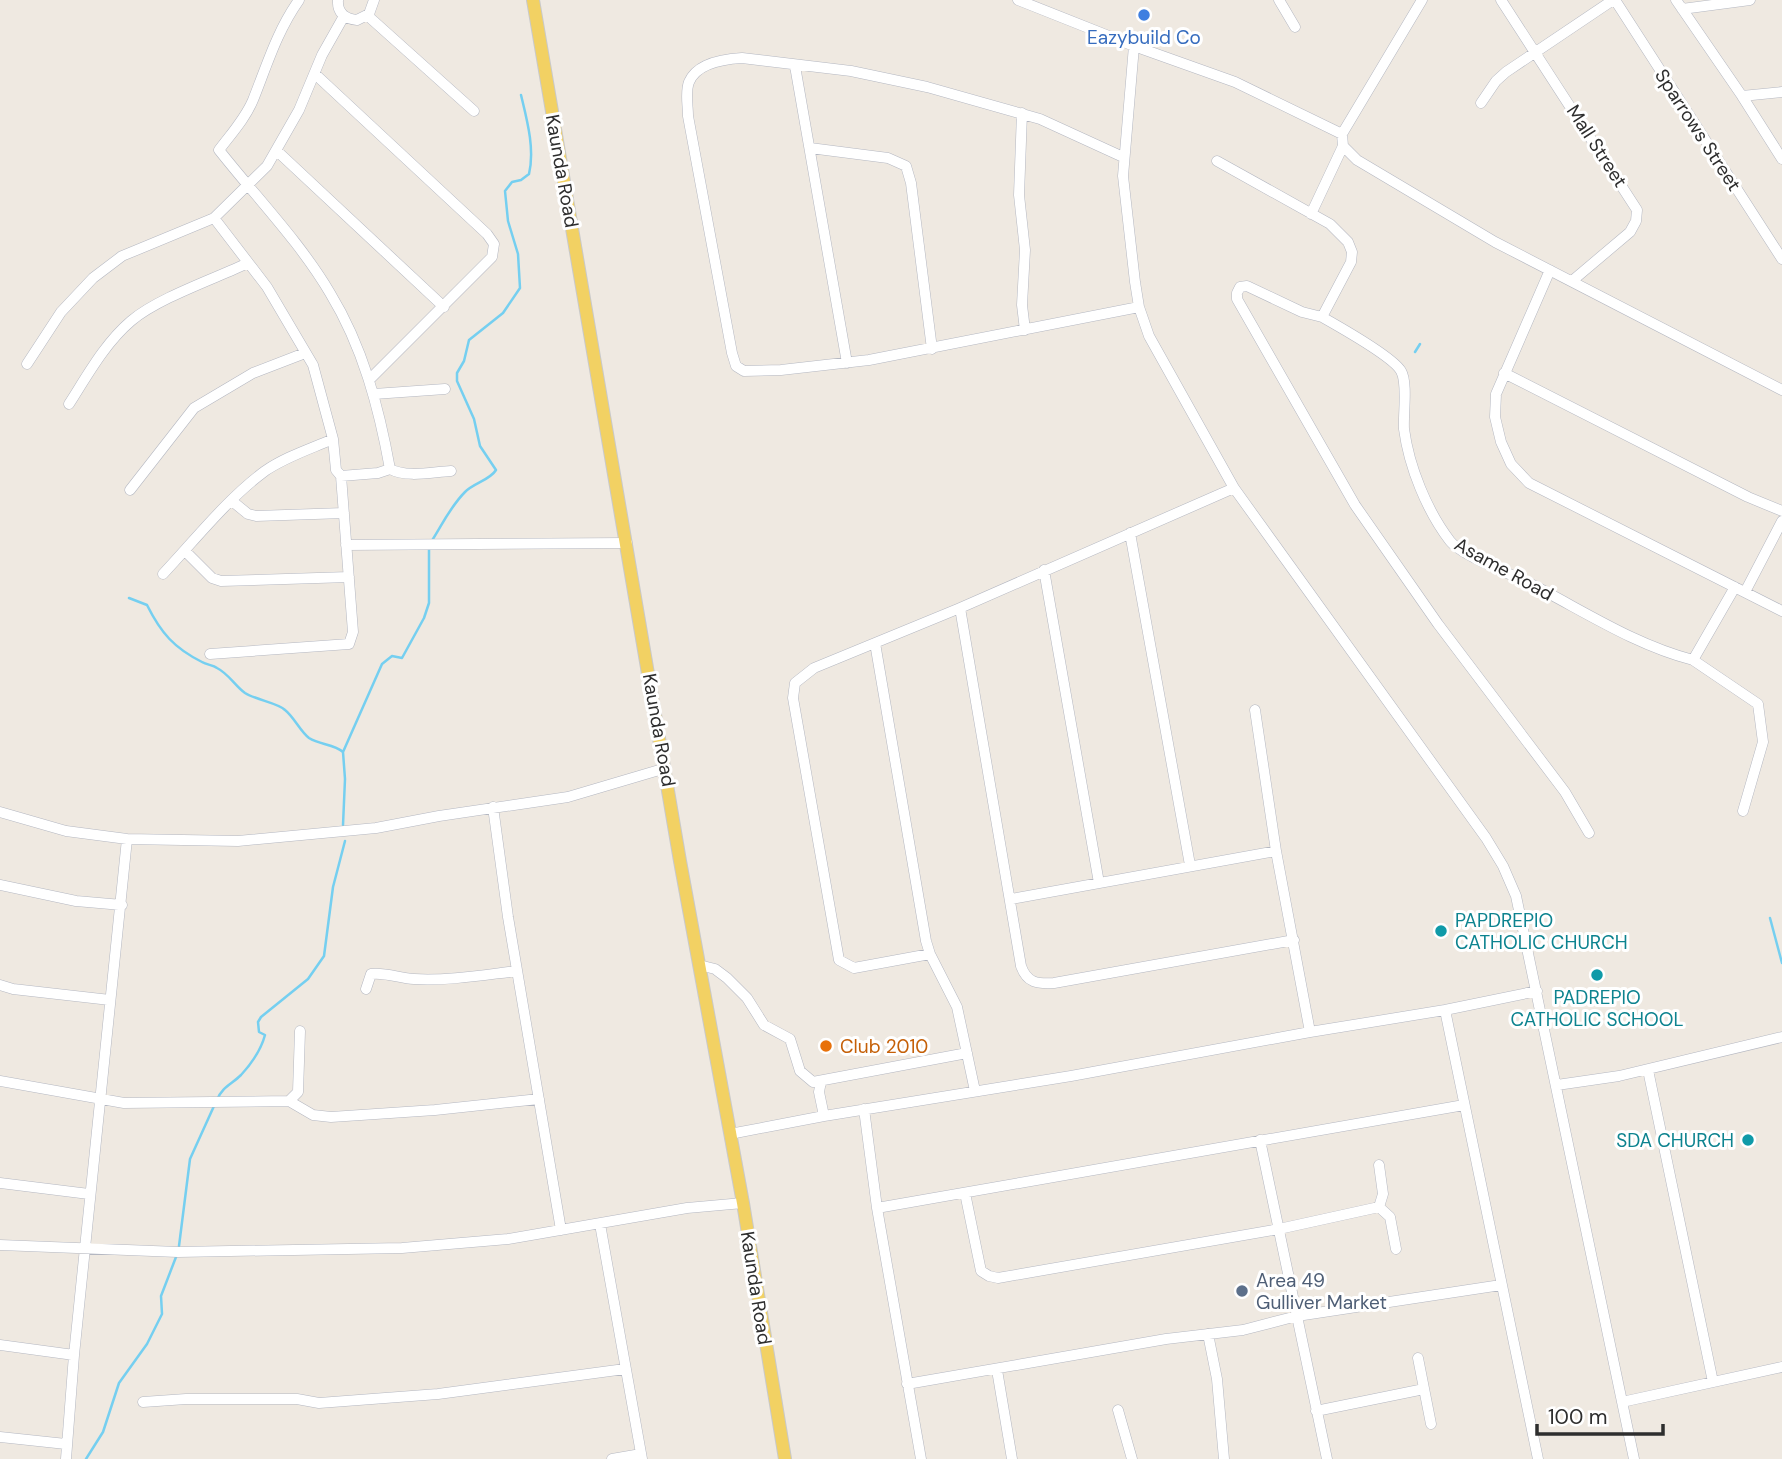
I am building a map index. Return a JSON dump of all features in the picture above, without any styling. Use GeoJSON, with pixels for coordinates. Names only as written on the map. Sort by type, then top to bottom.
{"type":"FeatureCollection","features":[{"type":"Feature","properties":{"kind":"main road","name":"Kaunda Road"},"geometry":{"type":"LineString","coordinates":[[533,0],[699,965],[743,1203],[785,1459]]}},
{"type":"Feature","properties":{"kind":"street"},"geometry":{"type":"LineString","coordinates":[[299,0],[276,39],[243,119],[219,150],[330,293],[356,344],[374,394],[390,469]]}},
{"type":"Feature","properties":{"kind":"street"},"geometry":{"type":"LineString","coordinates":[[338,0],[339,11],[344,16],[357,20],[368,16],[374,0]]}},
{"type":"Feature","properties":{"kind":"street"},"geometry":{"type":"LineString","coordinates":[[1018,0],[1134,46],[1236,82],[1342,134]]}},
{"type":"Feature","properties":{"kind":"street"},"geometry":{"type":"LineString","coordinates":[[1279,0],[1295,27]]}},
{"type":"Feature","properties":{"kind":"street"},"geometry":{"type":"LineString","coordinates":[[1311,215],[1343,146],[1342,134],[1422,0]]}},
{"type":"Feature","properties":{"kind":"street","name":"Mall Street"},"geometry":{"type":"LineString","coordinates":[[1501,0],[1637,210],[1636,221],[1630,232],[1572,281]]}},
{"type":"Feature","properties":{"kind":"street"},"geometry":{"type":"LineString","coordinates":[[1481,103],[1506,72],[1614,0]]}},
{"type":"Feature","properties":{"kind":"street","name":"Sparrows Street"},"geometry":{"type":"LineString","coordinates":[[1614,0],[1782,259]]}},
{"type":"Feature","properties":{"kind":"street"},"geometry":{"type":"LineString","coordinates":[[1679,5],[1750,0]]}},
{"type":"Feature","properties":{"kind":"street"},"geometry":{"type":"LineString","coordinates":[[1679,5],[1782,159]]}},
{"type":"Feature","properties":{"kind":"street"},"geometry":{"type":"LineString","coordinates":[[27,364],[61,312],[93,278],[122,256],[214,218],[267,166],[344,16]]}},
{"type":"Feature","properties":{"kind":"street"},"geometry":{"type":"LineString","coordinates":[[368,16],[474,111]]}},
{"type":"Feature","properties":{"kind":"street"},"geometry":{"type":"LineString","coordinates":[[1134,46],[1123,157],[1125,203],[1139,307],[1149,336],[1234,488],[1486,838],[1516,896],[1634,1459]]}},
{"type":"Feature","properties":{"kind":"street"},"geometry":{"type":"LineString","coordinates":[[1123,157],[1058,126],[1022,113],[874,75],[827,67],[729,58],[709,65],[690,81],[687,91],[688,116],[736,366],[744,371],[846,363],[932,349],[1139,307]]}},
{"type":"Feature","properties":{"kind":"street"},"geometry":{"type":"LineString","coordinates":[[795,66],[846,363]]}},
{"type":"Feature","properties":{"kind":"street"},"geometry":{"type":"LineString","coordinates":[[315,74],[487,234],[494,244],[492,257],[369,380]]}},
{"type":"Feature","properties":{"kind":"street"},"geometry":{"type":"LineString","coordinates":[[1742,96],[1782,92]]}},
{"type":"Feature","properties":{"kind":"street"},"geometry":{"type":"LineString","coordinates":[[1022,113],[1019,186],[1025,250],[1022,305],[1025,330]]}},
{"type":"Feature","properties":{"kind":"street"},"geometry":{"type":"LineString","coordinates":[[1343,146],[1348,153],[1378,174],[1495,242],[1782,390]]}},
{"type":"Feature","properties":{"kind":"street"},"geometry":{"type":"LineString","coordinates":[[810,148],[888,158],[906,166],[911,183],[932,349]]}},
{"type":"Feature","properties":{"kind":"street"},"geometry":{"type":"LineString","coordinates":[[277,151],[444,307]]}},
{"type":"Feature","properties":{"kind":"street"},"geometry":{"type":"LineString","coordinates":[[1217,161],[1336,230],[1348,242],[1352,252],[1351,262],[1322,317],[1302,312],[1253,287],[1240,287],[1237,299],[1355,505],[1438,624],[1565,792],[1589,832]]}},
{"type":"Feature","properties":{"kind":"street"},"geometry":{"type":"LineString","coordinates":[[214,218],[267,287],[313,365],[333,439],[335,470],[341,475],[378,473],[390,469],[397,473],[451,471]]}},
{"type":"Feature","properties":{"kind":"street"},"geometry":{"type":"LineString","coordinates":[[69,404],[117,335],[137,317],[248,263]]}},
{"type":"Feature","properties":{"kind":"street"},"geometry":{"type":"LineString","coordinates":[[1549,270],[1496,394],[1496,428],[1505,453],[1520,476],[1529,483],[1782,611]]}},
{"type":"Feature","properties":{"kind":"street","name":"Asame Road"},"geometry":{"type":"LineString","coordinates":[[1322,317],[1372,348],[1401,370],[1404,379],[1404,428],[1410,457],[1432,510],[1452,544],[1622,634],[1666,653],[1693,660]]}},
{"type":"Feature","properties":{"kind":"street"},"geometry":{"type":"LineString","coordinates":[[130,490],[194,408],[253,373],[306,353]]}},
{"type":"Feature","properties":{"kind":"street"},"geometry":{"type":"LineString","coordinates":[[1504,373],[1748,497],[1782,511]]}},
{"type":"Feature","properties":{"kind":"street"},"geometry":{"type":"LineString","coordinates":[[374,394],[445,389]]}},
{"type":"Feature","properties":{"kind":"street"},"geometry":{"type":"LineString","coordinates":[[163,574],[232,501],[266,470],[333,439]]}},
{"type":"Feature","properties":{"kind":"street"},"geometry":{"type":"LineString","coordinates":[[210,654],[349,644],[353,632],[341,475]]}},
{"type":"Feature","properties":{"kind":"street"},"geometry":{"type":"LineString","coordinates":[[930,954],[853,968],[839,960],[793,688],[802,676],[814,668],[960,608],[1234,488]]}},
{"type":"Feature","properties":{"kind":"street"},"geometry":{"type":"LineString","coordinates":[[232,501],[248,514],[256,516],[344,513]]}},
{"type":"Feature","properties":{"kind":"street"},"geometry":{"type":"LineString","coordinates":[[1743,811],[1763,741],[1758,704],[1693,660],[1740,590],[1782,520]]}},
{"type":"Feature","properties":{"kind":"street"},"geometry":{"type":"LineString","coordinates":[[1130,533],[1189,864]]}},
{"type":"Feature","properties":{"kind":"street"},"geometry":{"type":"LineString","coordinates":[[346,544],[627,543]]}},
{"type":"Feature","properties":{"kind":"street"},"geometry":{"type":"LineString","coordinates":[[185,551],[212,578],[221,581],[348,578]]}},
{"type":"Feature","properties":{"kind":"street"},"geometry":{"type":"LineString","coordinates":[[1044,570],[1099,883]]}},
{"type":"Feature","properties":{"kind":"street"},"geometry":{"type":"LineString","coordinates":[[960,608],[1024,975],[1030,981],[1041,984],[1294,940]]}},
{"type":"Feature","properties":{"kind":"street"},"geometry":{"type":"LineString","coordinates":[[875,643],[930,954],[957,1007],[975,1091]]}},
{"type":"Feature","properties":{"kind":"street"},"geometry":{"type":"LineString","coordinates":[[1255,710],[1276,850],[1310,1032]]}},
{"type":"Feature","properties":{"kind":"street"},"geometry":{"type":"LineString","coordinates":[[0,812],[66,831],[127,839],[238,841],[376,828],[411,820],[568,797],[666,768]]}},
{"type":"Feature","properties":{"kind":"street"},"geometry":{"type":"LineString","coordinates":[[493,807],[517,971],[561,1230]]}},
{"type":"Feature","properties":{"kind":"street"},"geometry":{"type":"LineString","coordinates":[[66,1459],[89,1194],[127,839]]}},
{"type":"Feature","properties":{"kind":"street"},"geometry":{"type":"LineString","coordinates":[[1011,899],[1276,850]]}},
{"type":"Feature","properties":{"kind":"street"},"geometry":{"type":"LineString","coordinates":[[0,886],[76,901],[122,905]]}},
{"type":"Feature","properties":{"kind":"street"},"geometry":{"type":"LineString","coordinates":[[699,965],[715,970],[727,978],[747,998],[764,1025],[790,1039],[800,1071],[813,1082],[967,1053]]}},
{"type":"Feature","properties":{"kind":"street"},"geometry":{"type":"LineString","coordinates":[[366,989],[371,974],[376,973],[420,979],[517,971]]}},
{"type":"Feature","properties":{"kind":"street"},"geometry":{"type":"LineString","coordinates":[[0,985],[13,989],[110,1000]]}},
{"type":"Feature","properties":{"kind":"street"},"geometry":{"type":"LineString","coordinates":[[730,1134],[1445,1010],[1537,991]]}},
{"type":"Feature","properties":{"kind":"street"},"geometry":{"type":"LineString","coordinates":[[1445,1010],[1538,1459]]}},
{"type":"Feature","properties":{"kind":"street"},"geometry":{"type":"LineString","coordinates":[[289,1101],[298,1092],[300,1031]]}},
{"type":"Feature","properties":{"kind":"street"},"geometry":{"type":"LineString","coordinates":[[1557,1085],[1648,1070],[1782,1037]]}},
{"type":"Feature","properties":{"kind":"street"},"geometry":{"type":"LineString","coordinates":[[1648,1070],[1713,1382]]}},
{"type":"Feature","properties":{"kind":"street"},"geometry":{"type":"LineString","coordinates":[[0,1081],[124,1102],[289,1101],[313,1115],[331,1117],[539,1099]]}},
{"type":"Feature","properties":{"kind":"street"},"geometry":{"type":"LineString","coordinates":[[821,1081],[819,1092],[824,1116]]}},
{"type":"Feature","properties":{"kind":"street"},"geometry":{"type":"LineString","coordinates":[[877,1208],[1464,1105]]}},
{"type":"Feature","properties":{"kind":"street"},"geometry":{"type":"LineString","coordinates":[[864,1109],[877,1208],[921,1459]]}},
{"type":"Feature","properties":{"kind":"street"},"geometry":{"type":"LineString","coordinates":[[1260,1140],[1327,1459]]}},
{"type":"Feature","properties":{"kind":"street"},"geometry":{"type":"LineString","coordinates":[[1379,1165],[1383,1194],[1379,1208]]}},
{"type":"Feature","properties":{"kind":"street"},"geometry":{"type":"LineString","coordinates":[[0,1183],[89,1194]]}},
{"type":"Feature","properties":{"kind":"street"},"geometry":{"type":"LineString","coordinates":[[965,1193],[981,1271],[998,1278],[1279,1229],[1379,1208]]}},
{"type":"Feature","properties":{"kind":"street"},"geometry":{"type":"LineString","coordinates":[[0,1245],[178,1252],[355,1250],[468,1243],[687,1208],[743,1203]]}},
{"type":"Feature","properties":{"kind":"street"},"geometry":{"type":"LineString","coordinates":[[1379,1208],[1390,1217],[1396,1250]]}},
{"type":"Feature","properties":{"kind":"street"},"geometry":{"type":"LineString","coordinates":[[600,1224],[642,1457],[612,1459]]}},
{"type":"Feature","properties":{"kind":"street"},"geometry":{"type":"LineString","coordinates":[[907,1384],[1501,1285]]}},
{"type":"Feature","properties":{"kind":"street"},"geometry":{"type":"LineString","coordinates":[[1209,1334],[1217,1379],[1224,1459]]}},
{"type":"Feature","properties":{"kind":"street"},"geometry":{"type":"LineString","coordinates":[[0,1345],[74,1355]]}},
{"type":"Feature","properties":{"kind":"street"},"geometry":{"type":"LineString","coordinates":[[1418,1358],[1431,1424]]}},
{"type":"Feature","properties":{"kind":"street"},"geometry":{"type":"LineString","coordinates":[[1622,1402],[1782,1367]]}},
{"type":"Feature","properties":{"kind":"street"},"geometry":{"type":"LineString","coordinates":[[143,1402],[297,1399],[319,1403],[438,1394],[625,1369]]}},
{"type":"Feature","properties":{"kind":"street"},"geometry":{"type":"LineString","coordinates":[[997,1370],[1012,1459]]}},
{"type":"Feature","properties":{"kind":"street"},"geometry":{"type":"LineString","coordinates":[[1316,1411],[1424,1389]]}},
{"type":"Feature","properties":{"kind":"street"},"geometry":{"type":"LineString","coordinates":[[1118,1410],[1132,1459]]}},
{"type":"Feature","properties":{"kind":"street"},"geometry":{"type":"LineString","coordinates":[[0,1437],[66,1444]]}},
{"type":"Feature","properties":{"kind":"waterway"},"geometry":{"type":"LineString","coordinates":[[431,542],[460,498],[496,470],[480,446],[474,419],[457,381],[457,373],[464,361],[469,340],[503,313],[520,288],[518,254],[508,221],[505,191],[512,182],[529,174],[531,164],[530,134],[521,95]]}},
{"type":"Feature","properties":{"kind":"waterway"},"geometry":{"type":"LineString","coordinates":[[1415,352],[1420,344]]}},
{"type":"Feature","properties":{"kind":"waterway"},"geometry":{"type":"LineString","coordinates":[[343,825],[343,752],[382,664],[392,656],[402,658],[424,618],[429,603],[429,549]]}},
{"type":"Feature","properties":{"kind":"waterway"},"geometry":{"type":"LineString","coordinates":[[129,598],[147,605],[163,632],[184,651],[214,666],[245,693],[282,708],[309,738],[343,752]]}},
{"type":"Feature","properties":{"kind":"waterway"},"geometry":{"type":"LineString","coordinates":[[217,1100],[259,1051],[265,1035],[259,1032],[258,1022],[261,1017],[308,979],[324,956],[333,887],[345,841]]}},
{"type":"Feature","properties":{"kind":"waterway"},"geometry":{"type":"LineString","coordinates":[[1770,918],[1782,963]]}},
{"type":"Feature","properties":{"kind":"waterway"},"geometry":{"type":"LineString","coordinates":[[179,1246],[190,1159],[214,1106]]}},
{"type":"Feature","properties":{"kind":"waterway"},"geometry":{"type":"LineString","coordinates":[[86,1459],[103,1432],[119,1383],[147,1344],[162,1314],[161,1296],[176,1257]]}},
{"type":"Feature","properties":{"kind":"place","name":"Eazybuild Co"},"geometry":{"type":"Point","coordinates":[1144,15]}},
{"type":"Feature","properties":{"kind":"place","name":"PAPDREPIO CATHOLIC CHURCH"},"geometry":{"type":"Point","coordinates":[1441,931]}},
{"type":"Feature","properties":{"kind":"place","name":"PADREPIO CATHOLIC SCHOOL"},"geometry":{"type":"Point","coordinates":[1597,975]}},
{"type":"Feature","properties":{"kind":"place","name":"Club 2010"},"geometry":{"type":"Point","coordinates":[826,1046]}},
{"type":"Feature","properties":{"kind":"place","name":"SDA CHURCH"},"geometry":{"type":"Point","coordinates":[1748,1140]}},
{"type":"Feature","properties":{"kind":"place","name":"Area 49 Gulliver Market"},"geometry":{"type":"Point","coordinates":[1242,1291]}}]}
